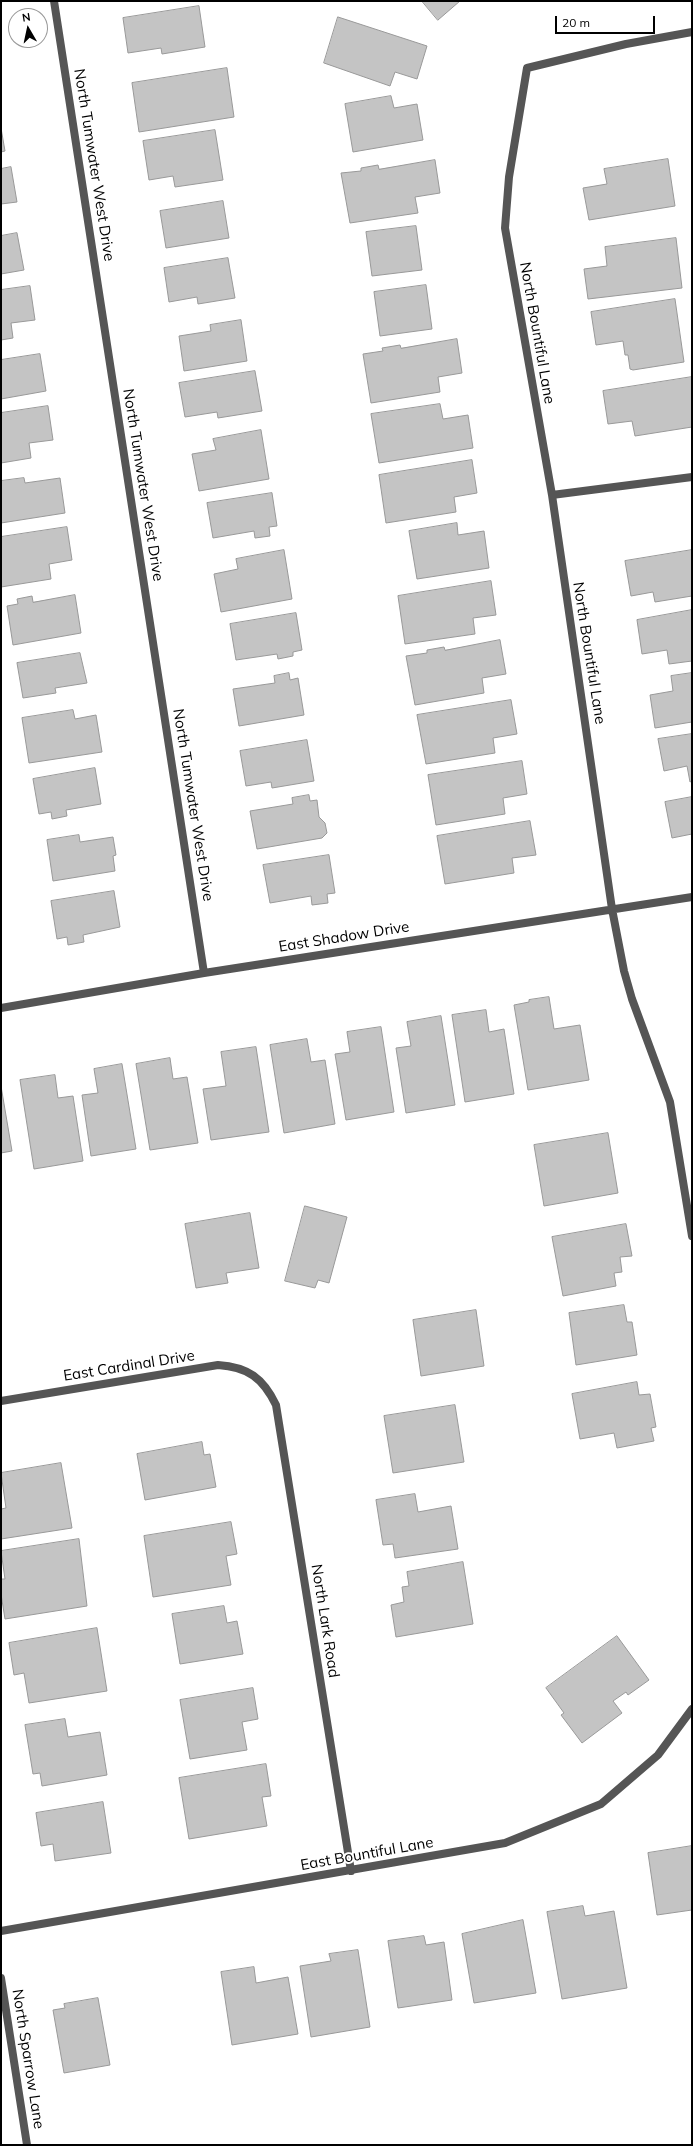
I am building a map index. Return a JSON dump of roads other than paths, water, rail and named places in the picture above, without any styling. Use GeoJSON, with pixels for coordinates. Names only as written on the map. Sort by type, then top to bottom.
{"type":"FeatureCollection","features":[{"type":"Feature","properties":{"kind":"street","name":"North Tumwater West Drive"},"geometry":{"type":"LineString","coordinates":[[54,1],[204,973]]}},
{"type":"Feature","properties":{"kind":"street","name":"North Bountiful Lane"},"geometry":{"type":"LineString","coordinates":[[692,32],[626,44],[527,68],[509,178],[505,228],[552,495],[612,909],[624,971],[632,998],[670,1102],[690,1204],[692,1236]]}},
{"type":"Feature","properties":{"kind":"street"},"geometry":{"type":"LineString","coordinates":[[552,495],[692,477]]}},
{"type":"Feature","properties":{"kind":"street","name":"East Shadow Drive"},"geometry":{"type":"LineString","coordinates":[[1,1008],[204,973],[612,909],[692,898]]}},
{"type":"Feature","properties":{"kind":"street","name":"East Cardinal Drive"},"geometry":{"type":"LineString","coordinates":[[1,1401],[218,1365],[233,1366],[247,1371],[260,1380]]}},
{"type":"Feature","properties":{"kind":"street","name":"North Lark Road"},"geometry":{"type":"LineString","coordinates":[[260,1380],[270,1391],[276,1405],[351,1871]]}},
{"type":"Feature","properties":{"kind":"street","name":"East Bountiful Lane"},"geometry":{"type":"LineString","coordinates":[[1,1931],[505,1844],[601,1804],[658,1755],[692,1709]]}},
{"type":"Feature","properties":{"kind":"street","name":"North Sparrow Lane"},"geometry":{"type":"LineString","coordinates":[[1,1978],[27,2145]]}}]}
